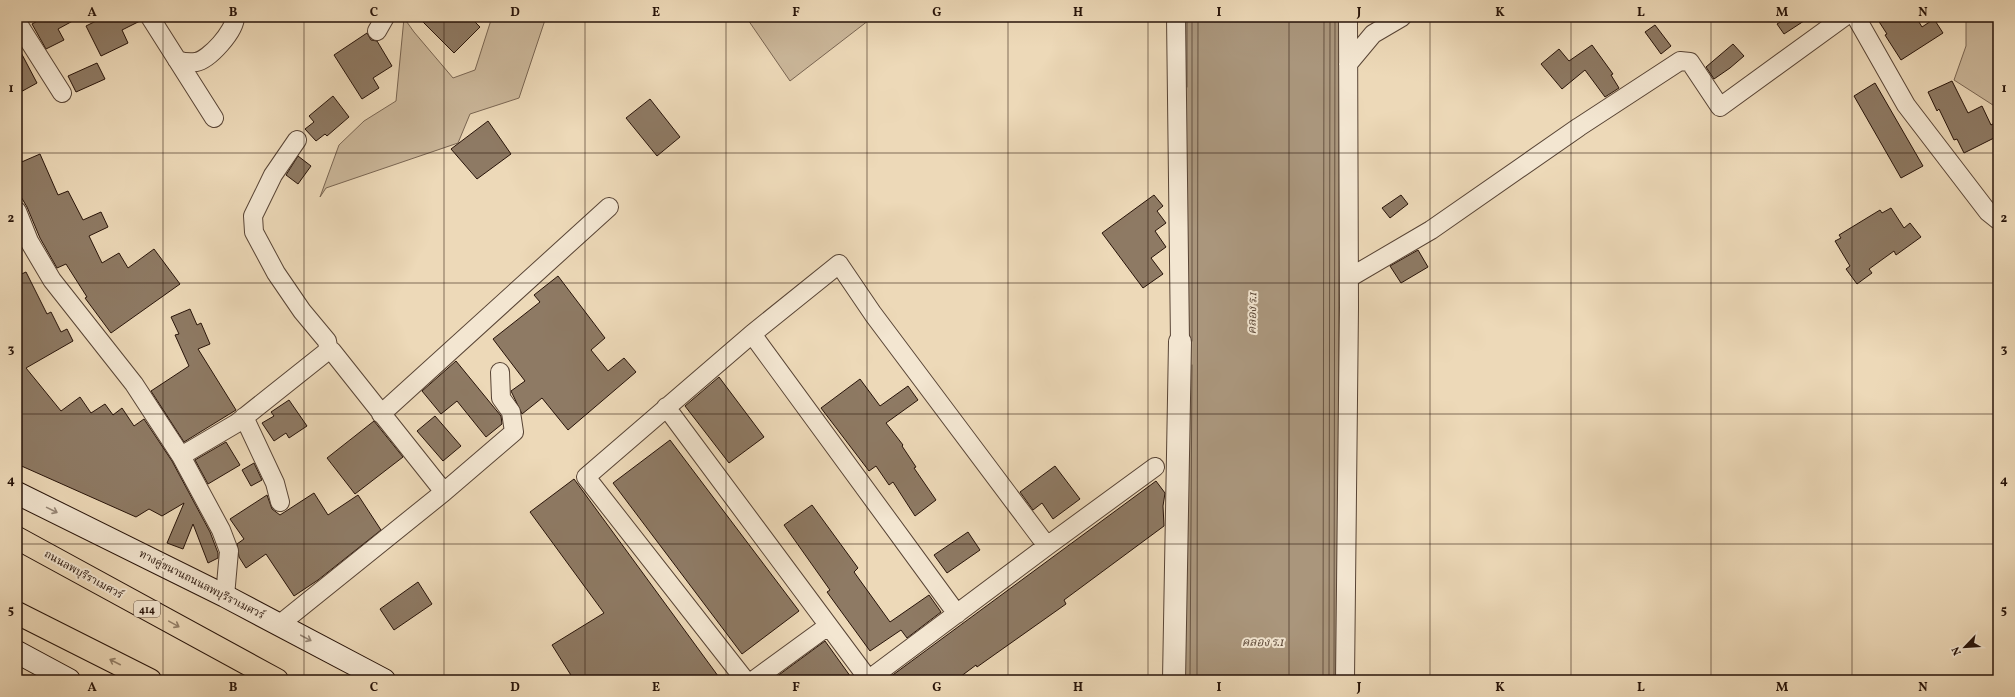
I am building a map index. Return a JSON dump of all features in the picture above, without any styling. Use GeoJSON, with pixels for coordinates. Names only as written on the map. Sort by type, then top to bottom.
{"type":"FeatureCollection","features":[{"type":"Feature","properties":{"kind":"main road"},"geometry":{"type":"LineString","coordinates":[[1174,680],[1180,342]]}},
{"type":"Feature","properties":{"kind":"main road","name":"ทางคู่ขนานถนนลพบุรีราเมศวร์"},"geometry":{"type":"LineString","coordinates":[[17,493],[280,624],[384,680]]}},
{"type":"Feature","properties":{"kind":"main road","name":"ถนนลพบุรีราเมศวร์"},"geometry":{"type":"LineString","coordinates":[[17,538],[277,680]]}},
{"type":"Feature","properties":{"kind":"main road"},"geometry":{"type":"LineString","coordinates":[[20,614],[150,680]]}},
{"type":"Feature","properties":{"kind":"main road"},"geometry":{"type":"LineString","coordinates":[[17,652],[69,680]]}},
{"type":"Feature","properties":{"kind":"street"},"geometry":{"type":"LineString","coordinates":[[150,17],[214,118]]}},
{"type":"Feature","properties":{"kind":"street"},"geometry":{"type":"LineString","coordinates":[[177,60],[196,62],[209,56],[225,37],[235,21],[235,17]]}},
{"type":"Feature","properties":{"kind":"street"},"geometry":{"type":"LineString","coordinates":[[1176,17],[1180,342]]}},
{"type":"Feature","properties":{"kind":"street"},"geometry":{"type":"LineString","coordinates":[[1346,680],[1349,278],[1348,17]]}},
{"type":"Feature","properties":{"kind":"street"},"geometry":{"type":"LineString","coordinates":[[1348,64],[1373,34],[1402,17]]}},
{"type":"Feature","properties":{"kind":"street"},"geometry":{"type":"LineString","coordinates":[[1349,278],[1431,230],[1585,123],[1680,61],[1690,62],[1720,107],[1844,17]]}},
{"type":"Feature","properties":{"kind":"street"},"geometry":{"type":"LineString","coordinates":[[1856,17],[1906,105],[1988,212],[1998,220]]}},
{"type":"Feature","properties":{"kind":"street"},"geometry":{"type":"LineString","coordinates":[[17,22],[62,93]]}},
{"type":"Feature","properties":{"kind":"street"},"geometry":{"type":"LineString","coordinates":[[297,140],[274,175],[253,216],[254,232],[276,273],[302,311],[327,341],[328,352]]}},
{"type":"Feature","properties":{"kind":"street"},"geometry":{"type":"LineString","coordinates":[[381,414],[609,207]]}},
{"type":"Feature","properties":{"kind":"street"},"geometry":{"type":"LineString","coordinates":[[17,211],[29,241],[52,280],[134,384],[181,456],[221,530],[229,551],[225,596]]}},
{"type":"Feature","properties":{"kind":"street"},"geometry":{"type":"LineString","coordinates":[[746,680],[586,477],[752,334],[840,264],[873,314],[1047,546]]}},
{"type":"Feature","properties":{"kind":"street"},"geometry":{"type":"LineString","coordinates":[[752,334],[957,614]]}},
{"type":"Feature","properties":{"kind":"street"},"geometry":{"type":"LineString","coordinates":[[181,456],[244,417],[328,352],[332,351],[444,492]]}},
{"type":"Feature","properties":{"kind":"street"},"geometry":{"type":"LineString","coordinates":[[280,624],[444,492],[514,432],[510,412],[501,398],[500,372]]}},
{"type":"Feature","properties":{"kind":"street"},"geometry":{"type":"LineString","coordinates":[[666,407],[869,680],[1155,467]]}},
{"type":"Feature","properties":{"kind":"street"},"geometry":{"type":"LineString","coordinates":[[244,417],[275,483],[280,502]]}},
{"type":"Feature","properties":{"kind":"street"},"geometry":{"type":"LineString","coordinates":[[754,680],[828,626]]}},
{"type":"Feature","properties":{"kind":"shaded area"},"geometry":{"type":"Polygon","coordinates":[[[492,17],[546,17],[519,98],[470,114],[458,143],[326,188],[320,197],[339,145],[364,121],[396,101],[404,18],[453,78],[475,70],[492,17]]]}},
{"type":"Feature","properties":{"kind":"shaded area"},"geometry":{"type":"Polygon","coordinates":[[[746,17],[873,17],[790,81],[746,17]]]}},
{"type":"Feature","properties":{"kind":"shaded area"},"geometry":{"type":"Polygon","coordinates":[[[1966,17],[1998,17],[1998,112],[1996,107],[1954,80],[1966,46],[1966,17]]]}},
{"type":"Feature","properties":{"kind":"water","name":"คลอง ร.1"},"geometry":{"type":"Polygon","coordinates":[[[1183,17],[1339,17],[1338,680],[1182,680],[1183,17]]]}},
{"type":"Feature","properties":{"kind":"building"},"geometry":{"type":"Polygon","coordinates":[[[45,17],[80,17],[58,29],[64,40],[46,49],[32,24],[45,17]]]}},
{"type":"Feature","properties":{"kind":"building"},"geometry":{"type":"Polygon","coordinates":[[[104,17],[140,17],[140,21],[122,30],[128,43],[101,56],[86,26],[104,17]]]}},
{"type":"Feature","properties":{"kind":"building"},"geometry":{"type":"Polygon","coordinates":[[[418,17],[470,17],[480,27],[454,53],[418,17]]]}},
{"type":"Feature","properties":{"kind":"building"},"geometry":{"type":"Polygon","coordinates":[[[1788,17],[1810,17],[1784,34],[1777,24],[1788,17]]]}},
{"type":"Feature","properties":{"kind":"building"},"geometry":{"type":"Polygon","coordinates":[[[1876,17],[1916,17],[1922,27],[1934,19],[1943,33],[1901,60],[1885,35],[1887,34],[1876,17]]]}},
{"type":"Feature","properties":{"kind":"building"},"geometry":{"type":"Polygon","coordinates":[[[1655,25],[1671,46],[1661,54],[1645,32],[1655,25]]]}},
{"type":"Feature","properties":{"kind":"building"},"geometry":{"type":"Polygon","coordinates":[[[367,33],[371,40],[377,41],[392,66],[373,78],[379,88],[362,99],[334,55],[367,33]]]}},
{"type":"Feature","properties":{"kind":"building"},"geometry":{"type":"Polygon","coordinates":[[[1733,44],[1744,56],[1714,79],[1706,67],[1733,44]]]}},
{"type":"Feature","properties":{"kind":"building"},"geometry":{"type":"Polygon","coordinates":[[[17,45],[37,83],[17,94],[17,45]]]}},
{"type":"Feature","properties":{"kind":"building"},"geometry":{"type":"Polygon","coordinates":[[[1592,45],[1613,74],[1611,75],[1619,88],[1605,97],[1585,70],[1562,89],[1541,64],[1559,49],[1569,61],[1592,45]]]}},
{"type":"Feature","properties":{"kind":"building"},"geometry":{"type":"Polygon","coordinates":[[[97,63],[105,79],[76,92],[68,76],[97,63]]]}},
{"type":"Feature","properties":{"kind":"building"},"geometry":{"type":"Polygon","coordinates":[[[1952,81],[1968,113],[1982,106],[1991,125],[1998,121],[1998,136],[1964,153],[1957,139],[1954,140],[1939,109],[1937,111],[1928,92],[1952,81]]]}},
{"type":"Feature","properties":{"kind":"building"},"geometry":{"type":"Polygon","coordinates":[[[1875,83],[1923,166],[1901,178],[1854,96],[1875,83]]]}},
{"type":"Feature","properties":{"kind":"building"},"geometry":{"type":"Polygon","coordinates":[[[333,96],[349,117],[327,136],[325,134],[316,141],[305,129],[314,122],[309,116],[333,96]]]}},
{"type":"Feature","properties":{"kind":"building"},"geometry":{"type":"Polygon","coordinates":[[[650,99],[680,137],[657,156],[626,118],[650,99]]]}},
{"type":"Feature","properties":{"kind":"building"},"geometry":{"type":"Polygon","coordinates":[[[488,121],[511,154],[477,179],[451,149],[488,121]]]}},
{"type":"Feature","properties":{"kind":"building"},"geometry":{"type":"Polygon","coordinates":[[[40,154],[58,195],[68,191],[83,220],[101,212],[108,227],[89,236],[102,263],[119,253],[128,268],[154,249],[180,284],[111,333],[85,298],[87,297],[66,264],[57,268],[40,238],[27,207],[17,190],[17,164],[40,154]]]}},
{"type":"Feature","properties":{"kind":"building"},"geometry":{"type":"Polygon","coordinates":[[[298,156],[311,166],[298,184],[286,175],[298,156]]]}},
{"type":"Feature","properties":{"kind":"building"},"geometry":{"type":"Polygon","coordinates":[[[1154,195],[1163,206],[1157,211],[1166,223],[1155,231],[1166,247],[1151,258],[1163,274],[1143,288],[1102,233],[1154,195]]]}},
{"type":"Feature","properties":{"kind":"building"},"geometry":{"type":"Polygon","coordinates":[[[1401,195],[1408,204],[1390,218],[1382,208],[1401,195]]]}},
{"type":"Feature","properties":{"kind":"building"},"geometry":{"type":"Polygon","coordinates":[[[1891,208],[1904,228],[1910,223],[1921,237],[1896,255],[1894,251],[1869,269],[1872,273],[1857,284],[1846,269],[1850,266],[1835,241],[1841,238],[1839,235],[1880,210],[1882,213],[1891,208]]]}},
{"type":"Feature","properties":{"kind":"building"},"geometry":{"type":"Polygon","coordinates":[[[1418,250],[1428,267],[1401,283],[1390,266],[1418,250]]]}},
{"type":"Feature","properties":{"kind":"building"},"geometry":{"type":"Polygon","coordinates":[[[26,272],[47,314],[51,312],[61,332],[67,329],[73,341],[26,368],[61,411],[80,397],[91,413],[105,404],[113,415],[122,408],[134,426],[144,419],[172,461],[210,532],[218,553],[218,558],[208,563],[193,524],[183,549],[167,543],[184,503],[162,516],[149,509],[136,517],[17,464],[17,276],[26,272]]]}},
{"type":"Feature","properties":{"kind":"building"},"geometry":{"type":"Polygon","coordinates":[[[558,276],[605,338],[591,350],[608,371],[624,358],[636,372],[568,430],[542,398],[522,414],[511,391],[525,381],[493,339],[540,302],[534,295],[558,276]]]}},
{"type":"Feature","properties":{"kind":"building"},"geometry":{"type":"Polygon","coordinates":[[[190,309],[197,325],[201,323],[210,344],[198,349],[236,410],[184,442],[151,391],[189,366],[175,335],[179,334],[171,317],[190,309]]]}},
{"type":"Feature","properties":{"kind":"building"},"geometry":{"type":"Polygon","coordinates":[[[456,361],[501,416],[502,424],[486,437],[457,401],[441,414],[422,391],[456,361]]]}},
{"type":"Feature","properties":{"kind":"building"},"geometry":{"type":"Polygon","coordinates":[[[719,377],[764,437],[729,463],[685,406],[719,377]]]}},
{"type":"Feature","properties":{"kind":"building"},"geometry":{"type":"Polygon","coordinates":[[[860,379],[880,406],[908,386],[918,400],[886,423],[903,445],[902,446],[916,467],[914,468],[936,500],[915,516],[893,482],[889,485],[876,466],[869,471],[821,408],[860,379]]]}},
{"type":"Feature","properties":{"kind":"building"},"geometry":{"type":"Polygon","coordinates":[[[289,400],[307,426],[289,438],[286,433],[274,441],[262,423],[274,416],[271,412],[289,400]]]}},
{"type":"Feature","properties":{"kind":"building"},"geometry":{"type":"Polygon","coordinates":[[[435,416],[461,446],[443,461],[417,431],[435,416]]]}},
{"type":"Feature","properties":{"kind":"building"},"geometry":{"type":"Polygon","coordinates":[[[374,421],[403,457],[355,494],[327,458],[374,421]]]}},
{"type":"Feature","properties":{"kind":"building"},"geometry":{"type":"Polygon","coordinates":[[[670,440],[799,611],[742,654],[613,483],[670,440]]]}},
{"type":"Feature","properties":{"kind":"building"},"geometry":{"type":"Polygon","coordinates":[[[226,442],[240,465],[208,484],[195,460],[226,442]]]}},
{"type":"Feature","properties":{"kind":"building"},"geometry":{"type":"Polygon","coordinates":[[[254,463],[262,480],[251,486],[242,470],[254,463]]]}},
{"type":"Feature","properties":{"kind":"building"},"geometry":{"type":"Polygon","coordinates":[[[1055,466],[1080,499],[1053,519],[1042,503],[1033,510],[1020,492],[1055,466]]]}},
{"type":"Feature","properties":{"kind":"building"},"geometry":{"type":"Polygon","coordinates":[[[574,479],[721,680],[574,680],[552,645],[604,613],[530,512],[574,479]]]}},
{"type":"Feature","properties":{"kind":"building"},"geometry":{"type":"Polygon","coordinates":[[[1156,481],[1165,493],[1163,506],[1164,526],[1064,600],[1066,604],[977,667],[976,665],[956,680],[886,680],[1156,481]]]}},
{"type":"Feature","properties":{"kind":"building"},"geometry":{"type":"Polygon","coordinates":[[[314,493],[328,515],[358,495],[381,530],[318,580],[294,596],[266,554],[246,568],[239,557],[237,544],[244,539],[230,519],[267,495],[272,509],[280,515],[314,493]]]}},
{"type":"Feature","properties":{"kind":"building"},"geometry":{"type":"Polygon","coordinates":[[[812,505],[858,568],[854,572],[890,622],[929,595],[941,612],[907,638],[901,630],[870,651],[827,592],[830,590],[784,525],[812,505]]]}},
{"type":"Feature","properties":{"kind":"building"},"geometry":{"type":"Polygon","coordinates":[[[968,532],[980,550],[947,573],[934,555],[968,532]]]}},
{"type":"Feature","properties":{"kind":"building"},"geometry":{"type":"Polygon","coordinates":[[[418,582],[432,604],[394,630],[380,609],[418,582]]]}},
{"type":"Feature","properties":{"kind":"building"},"geometry":{"type":"Polygon","coordinates":[[[825,641],[853,680],[772,680],[825,641]]]}}]}
